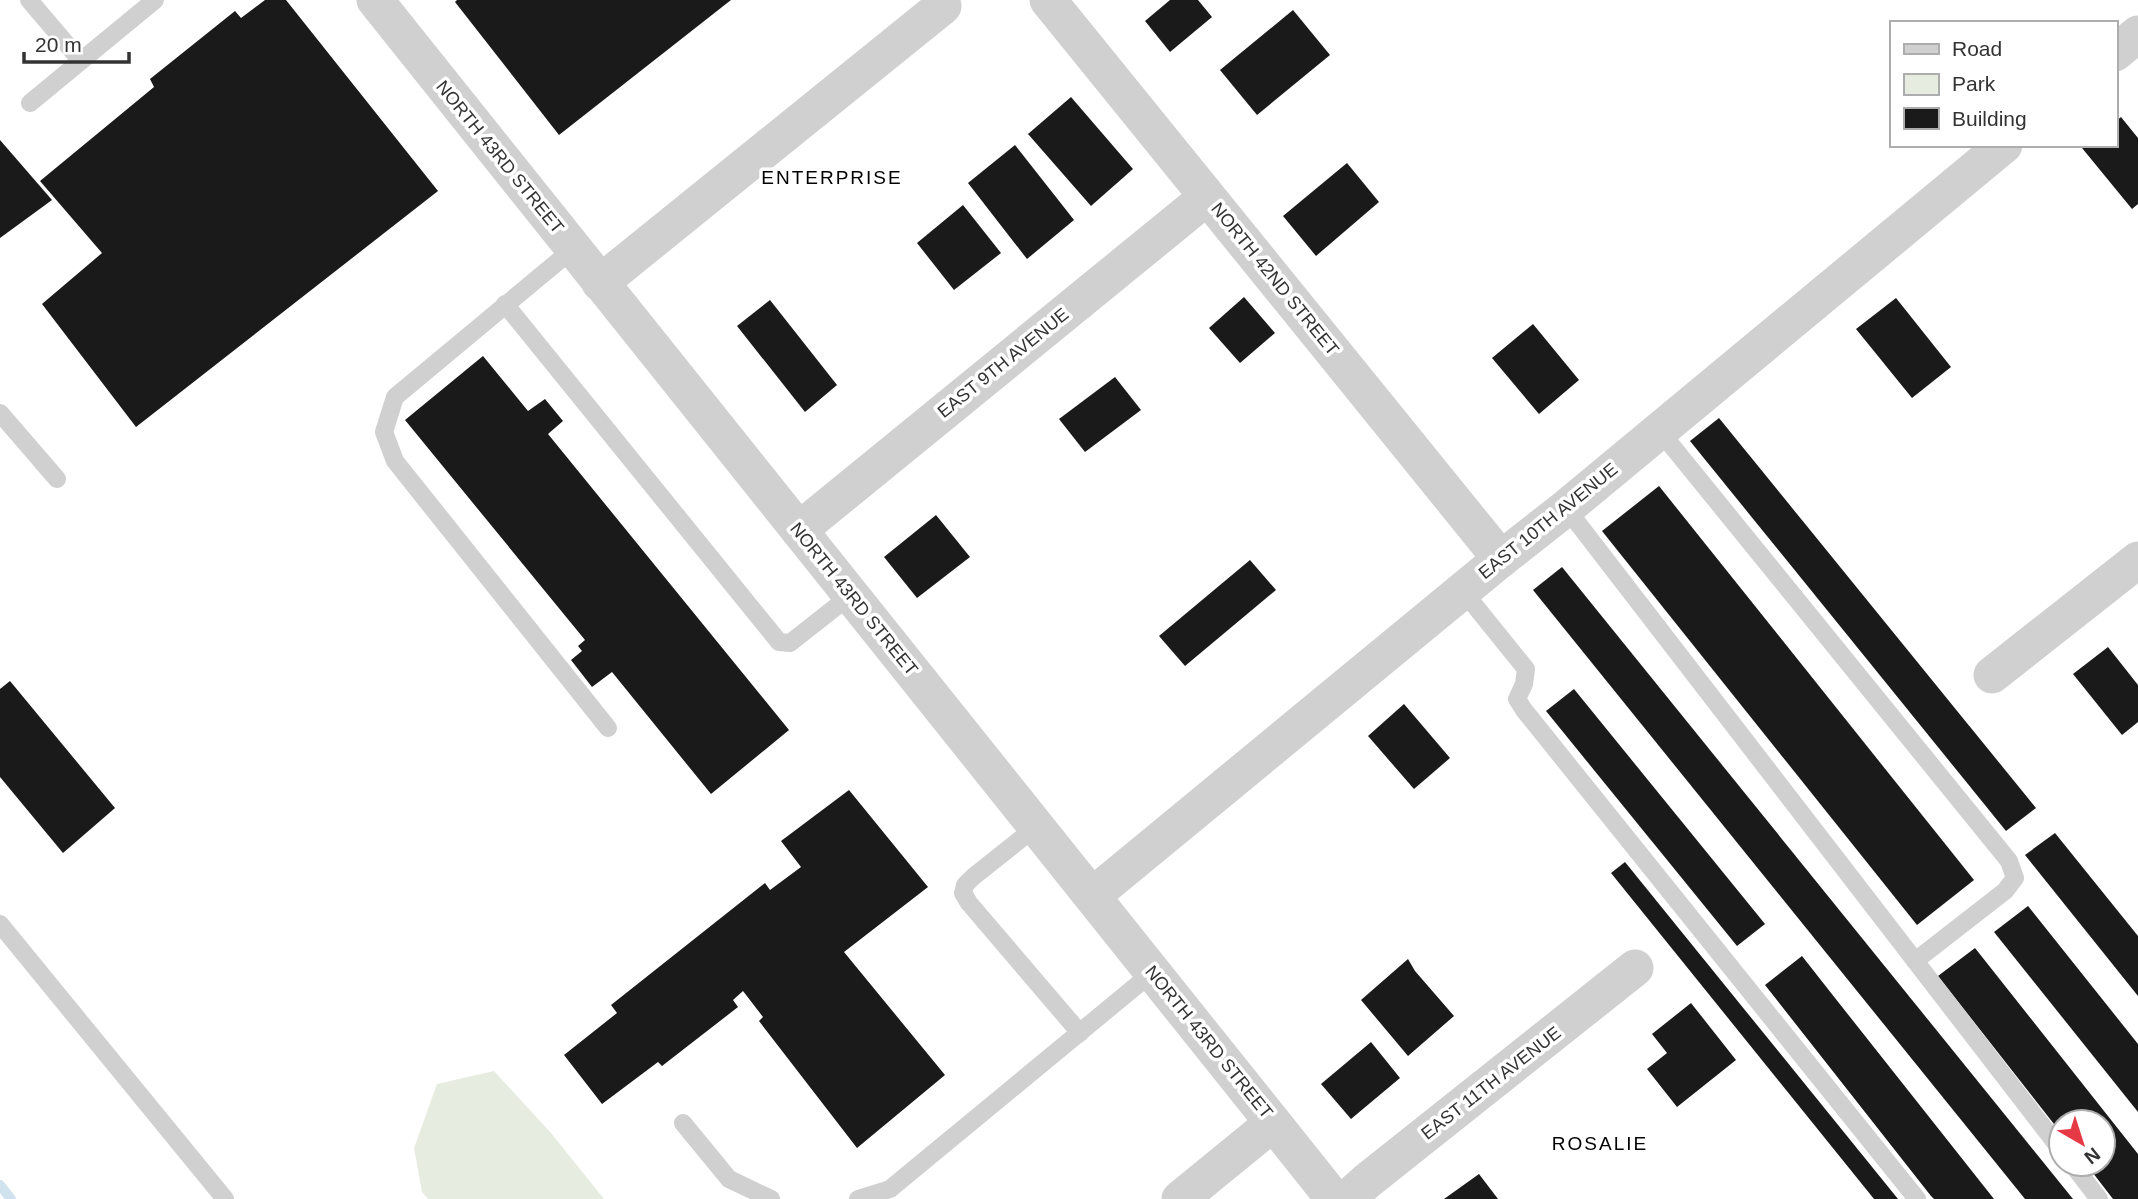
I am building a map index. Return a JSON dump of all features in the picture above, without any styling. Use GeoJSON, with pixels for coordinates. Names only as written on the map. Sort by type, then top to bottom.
{"type":"FeatureCollection","features":[{"type":"Feature","properties":{"kind":"street","name":"NORTH 43RD STREET"},"geometry":{"type":"LineString","coordinates":[[374,0],[1334,1199]]}},
{"type":"Feature","properties":{"kind":"street","name":"NORTH 42ND STREET"},"geometry":{"type":"LineString","coordinates":[[1048,0],[1501,559]]}},
{"type":"Feature","properties":{"kind":"street"},"geometry":{"type":"LineString","coordinates":[[600,283],[943,6]]}},
{"type":"Feature","properties":{"kind":"street"},"geometry":{"type":"LineString","coordinates":[[2117,51],[2138,34]]}},
{"type":"Feature","properties":{"kind":"street","name":"EAST 10TH AVENUE"},"geometry":{"type":"LineString","coordinates":[[1092,896],[2002,147]]}},
{"type":"Feature","properties":{"kind":"street","name":"EAST 9TH AVENUE"},"geometry":{"type":"LineString","coordinates":[[799,530],[1208,197]]}},
{"type":"Feature","properties":{"kind":"street"},"geometry":{"type":"LineString","coordinates":[[1992,675],[2138,561]]}},
{"type":"Feature","properties":{"kind":"street","name":"EAST 11TH AVENUE"},"geometry":{"type":"LineString","coordinates":[[1347,1199],[1635,968]]}},
{"type":"Feature","properties":{"kind":"street"},"geometry":{"type":"LineString","coordinates":[[1180,1199],[1273,1123]]}},
{"type":"Feature","properties":{"kind":"lane"},"geometry":{"type":"LineString","coordinates":[[29,0],[81,61]]}},
{"type":"Feature","properties":{"kind":"lane"},"geometry":{"type":"LineString","coordinates":[[30,103],[155,0]]}},
{"type":"Feature","properties":{"kind":"lane"},"geometry":{"type":"LineString","coordinates":[[573,249],[395,397],[384,432],[395,461],[608,728]]}},
{"type":"Feature","properties":{"kind":"lane"},"geometry":{"type":"LineString","coordinates":[[505,304],[779,642],[790,643],[851,595]]}},
{"type":"Feature","properties":{"kind":"lane"},"geometry":{"type":"LineString","coordinates":[[0,412],[57,479]]}},
{"type":"Feature","properties":{"kind":"lane"},"geometry":{"type":"LineString","coordinates":[[1660,430],[2009,861],[2015,878],[2005,891],[1916,961]]}},
{"type":"Feature","properties":{"kind":"lane"},"geometry":{"type":"LineString","coordinates":[[1566,508],[2047,1132]]}},
{"type":"Feature","properties":{"kind":"lane"},"geometry":{"type":"LineString","coordinates":[[1463,590],[1526,669],[1524,684],[1517,699],[1524,710],[1917,1199]]}},
{"type":"Feature","properties":{"kind":"lane"},"geometry":{"type":"LineString","coordinates":[[1037,826],[973,877],[965,885],[963,893],[1080,1033]]}},
{"type":"Feature","properties":{"kind":"lane"},"geometry":{"type":"LineString","coordinates":[[0,924],[225,1199]]}},
{"type":"Feature","properties":{"kind":"lane"},"geometry":{"type":"LineString","coordinates":[[858,1199],[890,1189],[1153,972]]}},
{"type":"Feature","properties":{"kind":"lane"},"geometry":{"type":"LineString","coordinates":[[683,1123],[729,1179],[771,1199]]}},
{"type":"Feature","properties":{"kind":"lane"},"geometry":{"type":"LineString","coordinates":[[2083,1178],[2099,1199]]}},
{"type":"Feature","properties":{"kind":"green space"},"geometry":{"type":"Polygon","coordinates":[[[494,1071],[551,1133],[604,1199],[428,1199],[422,1192],[414,1148],[437,1084],[494,1071]]]}},
{"type":"Feature","properties":{"kind":"building"},"geometry":{"type":"Polygon","coordinates":[[[265,0],[286,0],[438,191],[136,427],[42,304],[102,253],[40,181],[154,87],[150,79],[235,11],[241,18],[265,0]]]}},
{"type":"Feature","properties":{"kind":"building"},"geometry":{"type":"Polygon","coordinates":[[[731,0],[559,135],[455,2],[731,0]]]}},
{"type":"Feature","properties":{"kind":"building"},"geometry":{"type":"Polygon","coordinates":[[[1170,0],[1198,0],[1212,17],[1170,52],[1145,21],[1170,0]]]}},
{"type":"Feature","properties":{"kind":"building"},"geometry":{"type":"Polygon","coordinates":[[[1293,10],[1330,55],[1257,115],[1220,70],[1293,10]]]}},
{"type":"Feature","properties":{"kind":"building"},"geometry":{"type":"Polygon","coordinates":[[[1071,97],[1133,169],[1091,206],[1028,134],[1071,97]]]}},
{"type":"Feature","properties":{"kind":"building"},"geometry":{"type":"Polygon","coordinates":[[[2121,117],[2138,138],[2138,204],[2132,209],[2082,148],[2117,147],[2117,120],[2121,117]]]}},
{"type":"Feature","properties":{"kind":"building"},"geometry":{"type":"Polygon","coordinates":[[[0,140],[52,200],[0,238],[0,140]]]}},
{"type":"Feature","properties":{"kind":"building"},"geometry":{"type":"Polygon","coordinates":[[[1015,145],[1074,220],[1027,259],[968,183],[1015,145]]]}},
{"type":"Feature","properties":{"kind":"building"},"geometry":{"type":"Polygon","coordinates":[[[1347,163],[1379,202],[1316,256],[1283,216],[1347,163]]]}},
{"type":"Feature","properties":{"kind":"building"},"geometry":{"type":"Polygon","coordinates":[[[963,205],[1001,253],[954,290],[917,243],[963,205]]]}},
{"type":"Feature","properties":{"kind":"building"},"geometry":{"type":"Polygon","coordinates":[[[1244,297],[1275,333],[1240,363],[1209,328],[1244,297]]]}},
{"type":"Feature","properties":{"kind":"building"},"geometry":{"type":"Polygon","coordinates":[[[1896,298],[1951,367],[1912,398],[1856,329],[1896,298]]]}},
{"type":"Feature","properties":{"kind":"building"},"geometry":{"type":"Polygon","coordinates":[[[770,300],[837,385],[805,412],[737,326],[770,300]]]}},
{"type":"Feature","properties":{"kind":"building"},"geometry":{"type":"Polygon","coordinates":[[[1533,324],[1579,380],[1539,414],[1492,358],[1533,324]]]}},
{"type":"Feature","properties":{"kind":"building"},"geometry":{"type":"Polygon","coordinates":[[[483,356],[528,411],[545,399],[563,421],[548,434],[789,730],[711,794],[612,672],[592,687],[571,660],[582,651],[578,646],[585,640],[405,420],[483,356]]]}},
{"type":"Feature","properties":{"kind":"building"},"geometry":{"type":"Polygon","coordinates":[[[1115,377],[1141,410],[1085,452],[1059,419],[1115,377]]]}},
{"type":"Feature","properties":{"kind":"building"},"geometry":{"type":"Polygon","coordinates":[[[1719,418],[2036,808],[2006,831],[1690,441],[1719,418]]]}},
{"type":"Feature","properties":{"kind":"building"},"geometry":{"type":"Polygon","coordinates":[[[1659,486],[1974,880],[1917,925],[1602,531],[1659,486]]]}},
{"type":"Feature","properties":{"kind":"building"},"geometry":{"type":"Polygon","coordinates":[[[936,515],[970,557],[917,598],[884,557],[936,515]]]}},
{"type":"Feature","properties":{"kind":"building"},"geometry":{"type":"Polygon","coordinates":[[[1250,560],[1276,590],[1185,666],[1159,636],[1250,560]]]}},
{"type":"Feature","properties":{"kind":"building"},"geometry":{"type":"Polygon","coordinates":[[[1562,567],[2047,1167],[2047,1178],[2056,1178],[2073,1199],[2025,1199],[1533,590],[1562,567]]]}},
{"type":"Feature","properties":{"kind":"building"},"geometry":{"type":"Polygon","coordinates":[[[2108,647],[2138,685],[2138,722],[2122,735],[2073,674],[2108,647]]]}},
{"type":"Feature","properties":{"kind":"building"},"geometry":{"type":"Polygon","coordinates":[[[10,681],[115,808],[63,853],[0,777],[0,689],[10,681]]]}},
{"type":"Feature","properties":{"kind":"building"},"geometry":{"type":"Polygon","coordinates":[[[1574,689],[1765,924],[1737,946],[1546,711],[1574,689]]]}},
{"type":"Feature","properties":{"kind":"building"},"geometry":{"type":"Polygon","coordinates":[[[1404,704],[1450,758],[1414,789],[1368,736],[1404,704]]]}},
{"type":"Feature","properties":{"kind":"building"},"geometry":{"type":"Polygon","coordinates":[[[849,790],[928,887],[844,952],[945,1075],[857,1148],[759,1021],[763,1017],[743,991],[733,1000],[738,1007],[662,1066],[658,1062],[602,1104],[564,1055],[617,1013],[611,1005],[765,883],[770,890],[801,867],[781,841],[849,790]]]}},
{"type":"Feature","properties":{"kind":"building"},"geometry":{"type":"Polygon","coordinates":[[[2055,833],[2138,936],[2138,996],[2025,855],[2055,833]]]}},
{"type":"Feature","properties":{"kind":"building"},"geometry":{"type":"Polygon","coordinates":[[[1625,862],[1898,1199],[1874,1199],[1611,873],[1625,862]]]}},
{"type":"Feature","properties":{"kind":"building"},"geometry":{"type":"Polygon","coordinates":[[[2028,906],[2138,1044],[2138,1112],[1994,932],[2028,906]]]}},
{"type":"Feature","properties":{"kind":"building"},"geometry":{"type":"Polygon","coordinates":[[[1975,948],[2102,1108],[2047,1108],[2047,1115],[1938,976],[1975,948]]]}},
{"type":"Feature","properties":{"kind":"building"},"geometry":{"type":"Polygon","coordinates":[[[1802,956],[1994,1199],[1934,1199],[1931,1196],[1765,985],[1802,956]]]}},
{"type":"Feature","properties":{"kind":"building"},"geometry":{"type":"Polygon","coordinates":[[[1408,959],[1454,1016],[1408,1056],[1361,1000],[1408,959]]]}},
{"type":"Feature","properties":{"kind":"building"},"geometry":{"type":"Polygon","coordinates":[[[1691,1003],[1736,1060],[1677,1107],[1647,1069],[1667,1053],[1652,1034],[1691,1003]]]}},
{"type":"Feature","properties":{"kind":"building"},"geometry":{"type":"Polygon","coordinates":[[[1371,1042],[1400,1078],[1351,1119],[1321,1084],[1371,1042]]]}},
{"type":"Feature","properties":{"kind":"building"},"geometry":{"type":"Polygon","coordinates":[[[2117,1127],[2138,1154],[2138,1199],[2113,1199],[2097,1178],[2117,1178],[2117,1127]]]}},
{"type":"Feature","properties":{"kind":"building"},"geometry":{"type":"Polygon","coordinates":[[[1479,1174],[1498,1199],[1444,1199],[1479,1174]]]}},
{"type":"Feature","properties":{"kind":"waterway"},"geometry":{"type":"LineString","coordinates":[[0,1185],[11,1199]]}},
{"type":"Feature","properties":{"kind":"district","name":"ENTERPRISE"},"geometry":{"type":"Point","coordinates":[832,177]}},
{"type":"Feature","properties":{"kind":"district","name":"ROSALIE"},"geometry":{"type":"Point","coordinates":[1600,1143]}}]}
